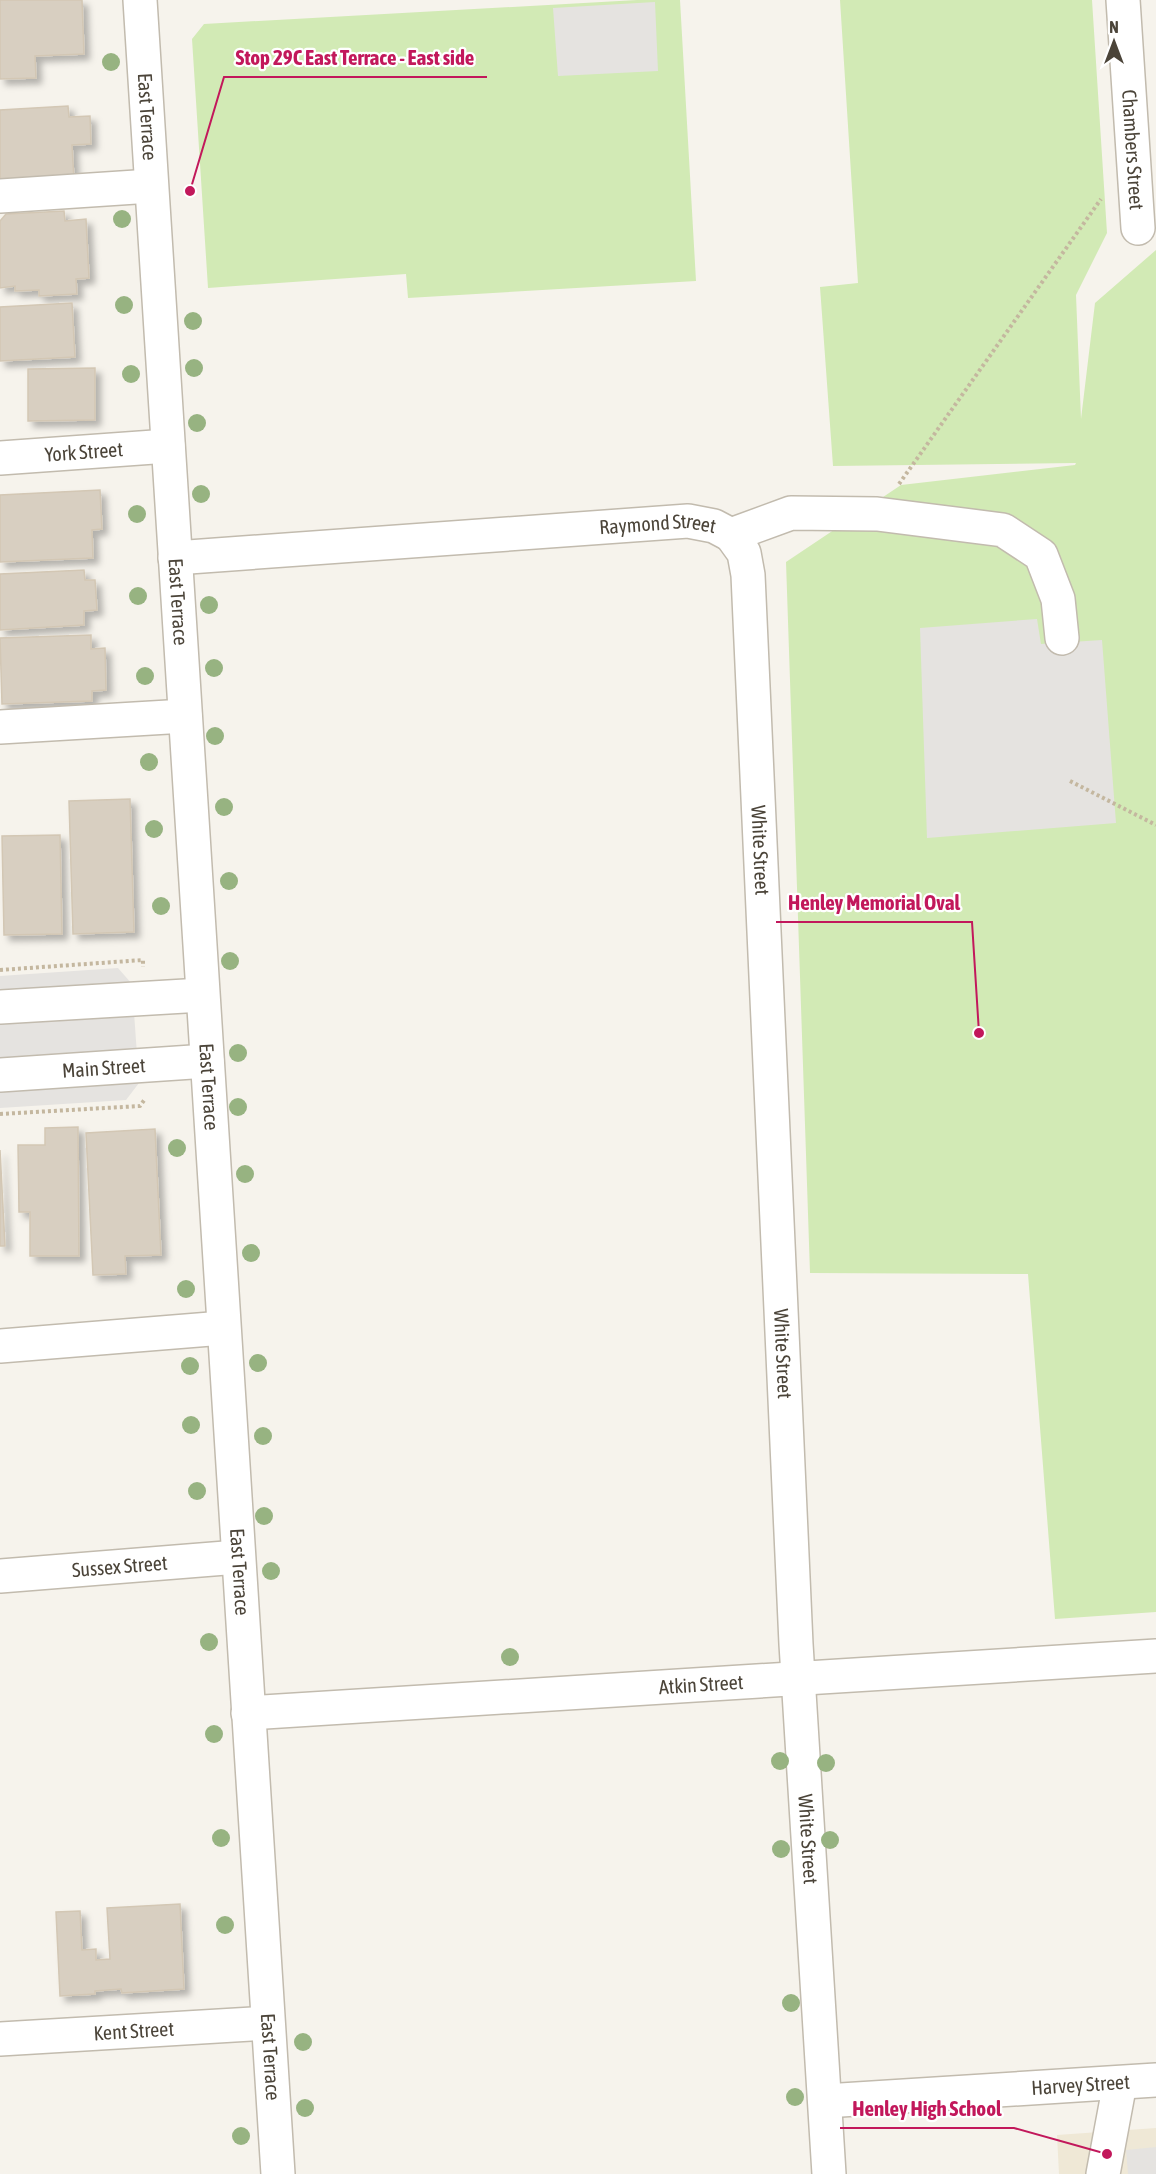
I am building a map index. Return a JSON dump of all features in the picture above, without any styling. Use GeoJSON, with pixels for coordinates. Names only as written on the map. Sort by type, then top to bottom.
{"type":"FeatureCollection","features":[{"type":"Feature","properties":{"kind":"street","name":"East Terrace"},"geometry":{"type":"LineString","coordinates":[[140,0],[278,2174]]}},
{"type":"Feature","properties":{"kind":"street","name":"Chambers Street"},"geometry":{"type":"LineString","coordinates":[[1123,0],[1138,228]]}},
{"type":"Feature","properties":{"kind":"street"},"geometry":{"type":"LineString","coordinates":[[0,196],[151,186]]}},
{"type":"Feature","properties":{"kind":"street","name":"York Street"},"geometry":{"type":"LineString","coordinates":[[0,458],[168,446]]}},
{"type":"Feature","properties":{"kind":"street","name":"Raymond Street"},"geometry":{"type":"LineString","coordinates":[[175,558],[688,520],[714,526],[731,535],[791,513],[878,514],[1003,530],[1041,555],[1058,599],[1062,638]]}},
{"type":"Feature","properties":{"kind":"street","name":"White Street"},"geometry":{"type":"LineString","coordinates":[[731,535],[744,553],[748,575],[798,1679],[829,2174]]}},
{"type":"Feature","properties":{"kind":"street"},"geometry":{"type":"LineString","coordinates":[[0,727],[184,716]]}},
{"type":"Feature","properties":{"kind":"street"},"geometry":{"type":"LineString","coordinates":[[0,1007],[202,995]]}},
{"type":"Feature","properties":{"kind":"street","name":"Main Street"},"geometry":{"type":"LineString","coordinates":[[0,1075],[207,1061]]}},
{"type":"Feature","properties":{"kind":"street"},"geometry":{"type":"LineString","coordinates":[[0,1346],[223,1328]]}},
{"type":"Feature","properties":{"kind":"street","name":"Sussex Street"},"geometry":{"type":"LineString","coordinates":[[0,1576],[238,1557]]}},
{"type":"Feature","properties":{"kind":"street","name":"Atkin Street"},"geometry":{"type":"LineString","coordinates":[[248,1713],[1156,1656]]}},
{"type":"Feature","properties":{"kind":"street","name":"Kent Street"},"geometry":{"type":"LineString","coordinates":[[0,2039],[267,2024]]}},
{"type":"Feature","properties":{"kind":"street","name":"Harvey Street"},"geometry":{"type":"LineString","coordinates":[[825,2101],[1156,2080]]}},
{"type":"Feature","properties":{"kind":"street"},"geometry":{"type":"LineString","coordinates":[[1103,2174],[1120,2083]]}},
{"type":"Feature","properties":{"kind":"path"},"geometry":{"type":"LineString","coordinates":[[878,514],[1133,154]]}},
{"type":"Feature","properties":{"kind":"path"},"geometry":{"type":"LineString","coordinates":[[1070,782],[1156,825]]}},
{"type":"Feature","properties":{"kind":"path"},"geometry":{"type":"LineString","coordinates":[[0,970],[143,960],[143,969]]}},
{"type":"Feature","properties":{"kind":"path"},"geometry":{"type":"LineString","coordinates":[[0,1114],[140,1106],[150,1090]]}},
{"type":"Feature","properties":{"kind":"shaded area"},"geometry":{"type":"Polygon","coordinates":[[[655,2],[658,71],[558,76],[553,8],[655,2]]]}},
{"type":"Feature","properties":{"kind":"shaded area"},"geometry":{"type":"Polygon","coordinates":[[[1037,619],[1041,644],[1102,640],[1116,823],[927,838],[920,628],[1037,619]]]}},
{"type":"Feature","properties":{"kind":"shaded area"},"geometry":{"type":"Polygon","coordinates":[[[118,968],[132,984],[139,1083],[126,1100],[0,1108],[0,976],[118,968]]]}},
{"type":"Feature","properties":{"kind":"shaded area"},"geometry":{"type":"Polygon","coordinates":[[[1156,2128],[1156,2174],[1059,2174],[1057,2135],[1156,2128]]]}},
{"type":"Feature","properties":{"kind":"shaded area"},"geometry":{"type":"Polygon","coordinates":[[[1156,2147],[1156,2174],[1128,2174],[1126,2150],[1156,2147]]]}},
{"type":"Feature","properties":{"kind":"green space"},"geometry":{"type":"Polygon","coordinates":[[[637,0],[680,0],[696,281],[408,298],[406,274],[208,288],[192,39],[204,24],[637,0]]]}},
{"type":"Feature","properties":{"kind":"green space"},"geometry":{"type":"Polygon","coordinates":[[[840,0],[1092,0],[1107,233],[1076,295],[1081,419],[1095,303],[1156,250],[1156,1612],[1055,1619],[1028,1274],[810,1273],[786,562],[901,485],[1075,465],[1076,463],[833,466],[820,287],[858,283],[840,0]]]}},
{"type":"Feature","properties":{"kind":"building"},"geometry":{"type":"Polygon","coordinates":[[[0,0],[82,0],[84,54],[35,56],[36,78],[0,79],[0,0]]]}},
{"type":"Feature","properties":{"kind":"building"},"geometry":{"type":"Polygon","coordinates":[[[68,106],[69,117],[90,116],[91,144],[72,145],[74,180],[0,184],[0,110],[68,106]]]}},
{"type":"Feature","properties":{"kind":"building"},"geometry":{"type":"Polygon","coordinates":[[[64,211],[65,221],[86,219],[89,278],[76,279],[77,294],[39,296],[39,290],[15,291],[15,286],[0,288],[0,221],[6,214],[64,211]]]}},
{"type":"Feature","properties":{"kind":"building"},"geometry":{"type":"Polygon","coordinates":[[[72,303],[75,357],[0,361],[0,307],[72,303]]]}},
{"type":"Feature","properties":{"kind":"building"},"geometry":{"type":"Polygon","coordinates":[[[95,368],[95,420],[28,421],[28,369],[95,368]]]}},
{"type":"Feature","properties":{"kind":"building"},"geometry":{"type":"Polygon","coordinates":[[[100,490],[102,529],[92,530],[93,558],[0,562],[0,495],[100,490]]]}},
{"type":"Feature","properties":{"kind":"building"},"geometry":{"type":"Polygon","coordinates":[[[84,570],[85,580],[95,580],[97,610],[84,611],[84,625],[0,630],[0,574],[84,570]]]}},
{"type":"Feature","properties":{"kind":"building"},"geometry":{"type":"Polygon","coordinates":[[[91,635],[91,649],[105,648],[106,690],[92,691],[92,701],[2,704],[0,638],[91,635]]]}},
{"type":"Feature","properties":{"kind":"building"},"geometry":{"type":"Polygon","coordinates":[[[130,799],[134,932],[73,934],[69,801],[130,799]]]}},
{"type":"Feature","properties":{"kind":"building"},"geometry":{"type":"Polygon","coordinates":[[[60,835],[62,934],[4,935],[2,836],[60,835]]]}},
{"type":"Feature","properties":{"kind":"building"},"geometry":{"type":"Polygon","coordinates":[[[78,1127],[79,1256],[30,1256],[30,1212],[19,1212],[18,1145],[45,1145],[45,1128],[78,1127]]]}},
{"type":"Feature","properties":{"kind":"building"},"geometry":{"type":"Polygon","coordinates":[[[155,1129],[161,1255],[125,1256],[126,1274],[93,1275],[86,1133],[155,1129]]]}},
{"type":"Feature","properties":{"kind":"building"},"geometry":{"type":"Polygon","coordinates":[[[0,1150],[5,1246],[0,1246],[0,1150]]]}},
{"type":"Feature","properties":{"kind":"building"},"geometry":{"type":"Polygon","coordinates":[[[180,1904],[184,1989],[122,1993],[121,1989],[95,1991],[95,1994],[60,1996],[56,1912],[80,1911],[82,1950],[96,1949],[96,1960],[110,1959],[107,1908],[180,1904]]]}},
{"type":"Feature","properties":{"kind":"place","name":"Stop 29C East Terrace - East side"},"geometry":{"type":"Point","coordinates":[190,191]}},
{"type":"Feature","properties":{"kind":"place","name":"Henley Memorial Oval"},"geometry":{"type":"Point","coordinates":[979,1033]}},
{"type":"Feature","properties":{"kind":"place","name":"Henley High School"},"geometry":{"type":"Point","coordinates":[1107,2154]}}]}
